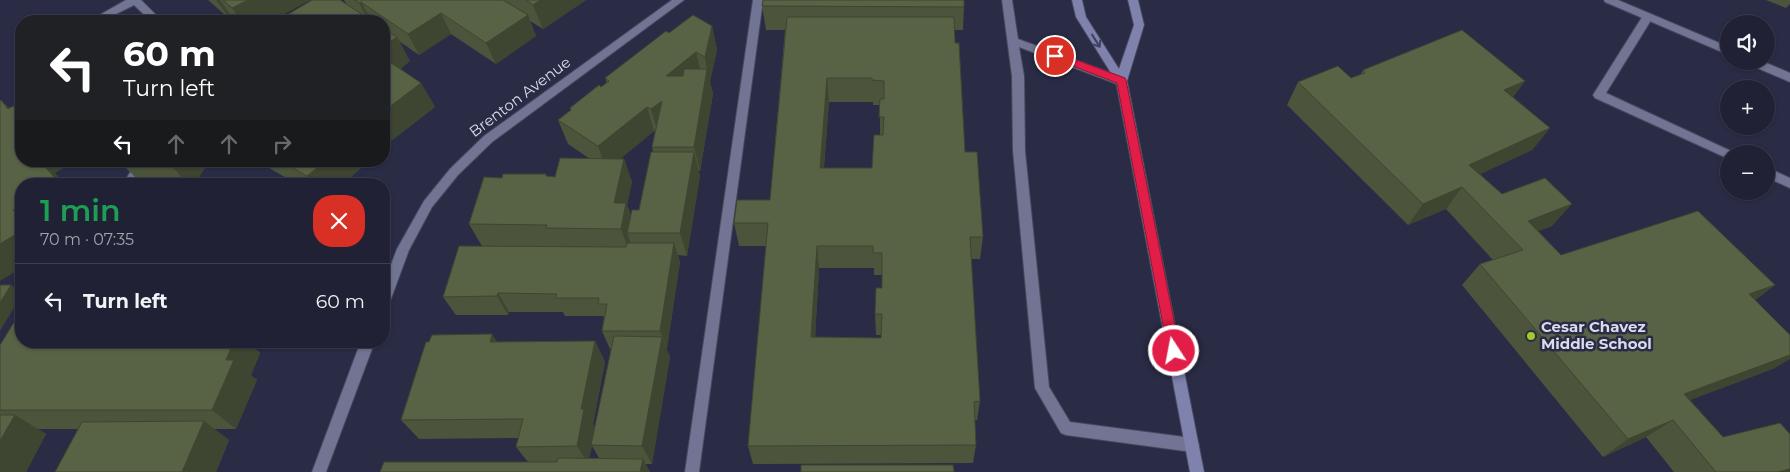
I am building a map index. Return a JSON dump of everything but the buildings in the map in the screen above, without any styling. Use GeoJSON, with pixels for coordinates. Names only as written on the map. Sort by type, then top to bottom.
{"type":"FeatureCollection","features":[{"type":"Feature","properties":{"kind":"main road"},"geometry":{"type":"LineString","coordinates":[[1076,0],[1081,17],[1121,80],[1197,472]]}},
{"type":"Feature","properties":{"kind":"main road"},"geometry":{"type":"LineString","coordinates":[[1121,80],[1139,25],[1133,0]]}},
{"type":"Feature","properties":{"kind":"street"},"geometry":{"type":"LineString","coordinates":[[106,15],[135,0],[151,15]]}},
{"type":"Feature","properties":{"kind":"street","name":"Brenton Avenue"},"geometry":{"type":"LineString","coordinates":[[390,284],[403,249],[428,204],[454,172],[488,139],[679,0]]}},
{"type":"Feature","properties":{"kind":"street"},"geometry":{"type":"LineString","coordinates":[[692,472],[758,0]]}},
{"type":"Feature","properties":{"kind":"street"},"geometry":{"type":"LineString","coordinates":[[1007,0],[1018,76],[1019,150],[1042,388],[1066,428],[1192,445]]}},
{"type":"Feature","properties":{"kind":"street"},"geometry":{"type":"LineString","coordinates":[[1609,0],[1720,47]]}},
{"type":"Feature","properties":{"kind":"street"},"geometry":{"type":"LineString","coordinates":[[1648,17],[1599,95],[1720,151]]}},
{"type":"Feature","properties":{"kind":"street"},"geometry":{"type":"LineString","coordinates":[[1013,41],[1121,80]]}},
{"type":"Feature","properties":{"kind":"street"},"geometry":{"type":"LineString","coordinates":[[1772,70],[1790,78]]}},
{"type":"Feature","properties":{"kind":"street"},"geometry":{"type":"LineString","coordinates":[[133,178],[139,167]]}},
{"type":"Feature","properties":{"kind":"street"},"geometry":{"type":"LineString","coordinates":[[1775,176],[1790,183]]}},
{"type":"Feature","properties":{"kind":"street"},"geometry":{"type":"LineString","coordinates":[[319,472],[365,348]]}},
{"type":"Feature","properties":{"kind":"place","name":"Cesar Chavez Middle School"},"geometry":{"type":"Point","coordinates":[1531,336]}},
{"type":"Feature","properties":{"kind":"route"},"geometry":{"type":"LineString","coordinates":[[1055,56],[1121,80],[1174,351]]}}]}
